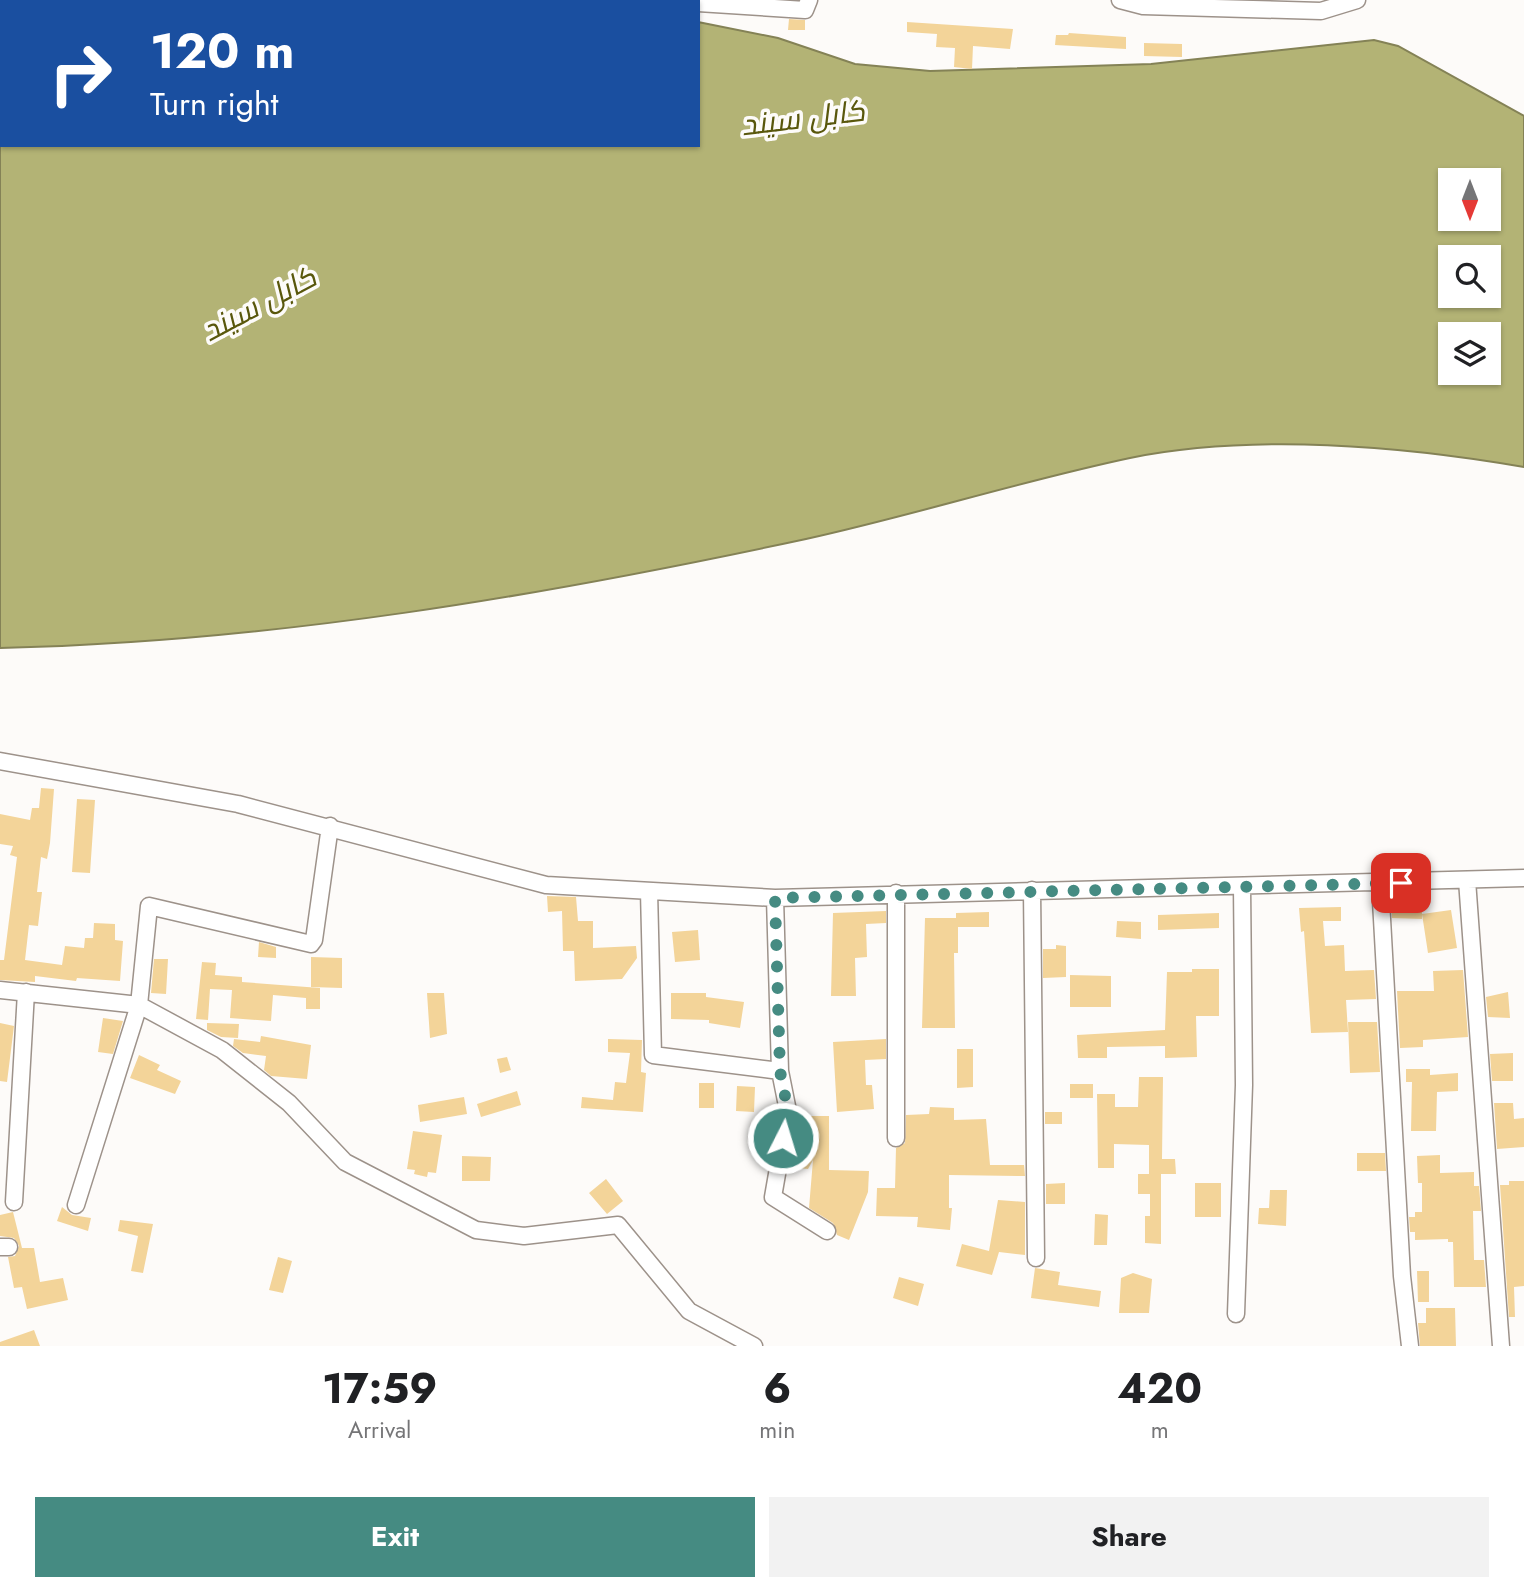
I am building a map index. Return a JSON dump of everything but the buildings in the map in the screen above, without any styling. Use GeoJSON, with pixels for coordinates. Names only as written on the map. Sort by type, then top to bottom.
{"type":"FeatureCollection","features":[{"type":"Feature","properties":{"kind":"street"},"geometry":{"type":"LineString","coordinates":[[700,2],[804,10],[809,0]]}},
{"type":"Feature","properties":{"kind":"street"},"geometry":{"type":"LineString","coordinates":[[1120,0],[1143,6],[1321,11],[1357,0]]}},
{"type":"Feature","properties":{"kind":"street"},"geometry":{"type":"LineString","coordinates":[[0,761],[238,804],[330,826],[546,885],[775,898],[1524,878]]}},
{"type":"Feature","properties":{"kind":"street"},"geometry":{"type":"LineString","coordinates":[[76,1205],[139,1005],[149,905],[311,944],[314,940],[330,826]]}},
{"type":"Feature","properties":{"kind":"street"},"geometry":{"type":"LineString","coordinates":[[1467,880],[1500,1346]]}},
{"type":"Feature","properties":{"kind":"street"},"geometry":{"type":"LineString","coordinates":[[1380,883],[1402,1276],[1410,1346]]}},
{"type":"Feature","properties":{"kind":"street"},"geometry":{"type":"LineString","coordinates":[[1236,1314],[1244,1085],[1242,886]]}},
{"type":"Feature","properties":{"kind":"street"},"geometry":{"type":"LineString","coordinates":[[1032,890],[1036,1258]]}},
{"type":"Feature","properties":{"kind":"street"},"geometry":{"type":"LineString","coordinates":[[649,891],[653,1055],[780,1071]]}},
{"type":"Feature","properties":{"kind":"street"},"geometry":{"type":"LineString","coordinates":[[896,893],[896,1138]]}},
{"type":"Feature","properties":{"kind":"street"},"geometry":{"type":"LineString","coordinates":[[775,898],[780,1071],[788,1111],[773,1197],[827,1231]]}},
{"type":"Feature","properties":{"kind":"street"},"geometry":{"type":"LineString","coordinates":[[0,990],[139,1005],[222,1050],[289,1102],[345,1162],[477,1230],[524,1236],[618,1225],[689,1311],[754,1346]]}},
{"type":"Feature","properties":{"kind":"street"},"geometry":{"type":"LineString","coordinates":[[14,1202],[26,992]]}},
{"type":"Feature","properties":{"kind":"water","name":"کابل سيند"},"geometry":{"type":"Polygon","coordinates":[[[700,22],[778,38],[855,64],[930,71],[1151,64],[1374,40],[1398,46],[1524,116],[1524,467],[1428,453],[1327,445],[1277,444],[1177,450],[1089,467],[806,539],[607,579],[406,613],[203,636],[0,648],[0,147],[700,147],[700,22]]]}},
{"type":"Feature","properties":{"kind":"route"},"geometry":{"type":"LineString","coordinates":[[783,1138],[788,1111],[780,1071],[775,898],[923,892],[1401,883]]}}]}
